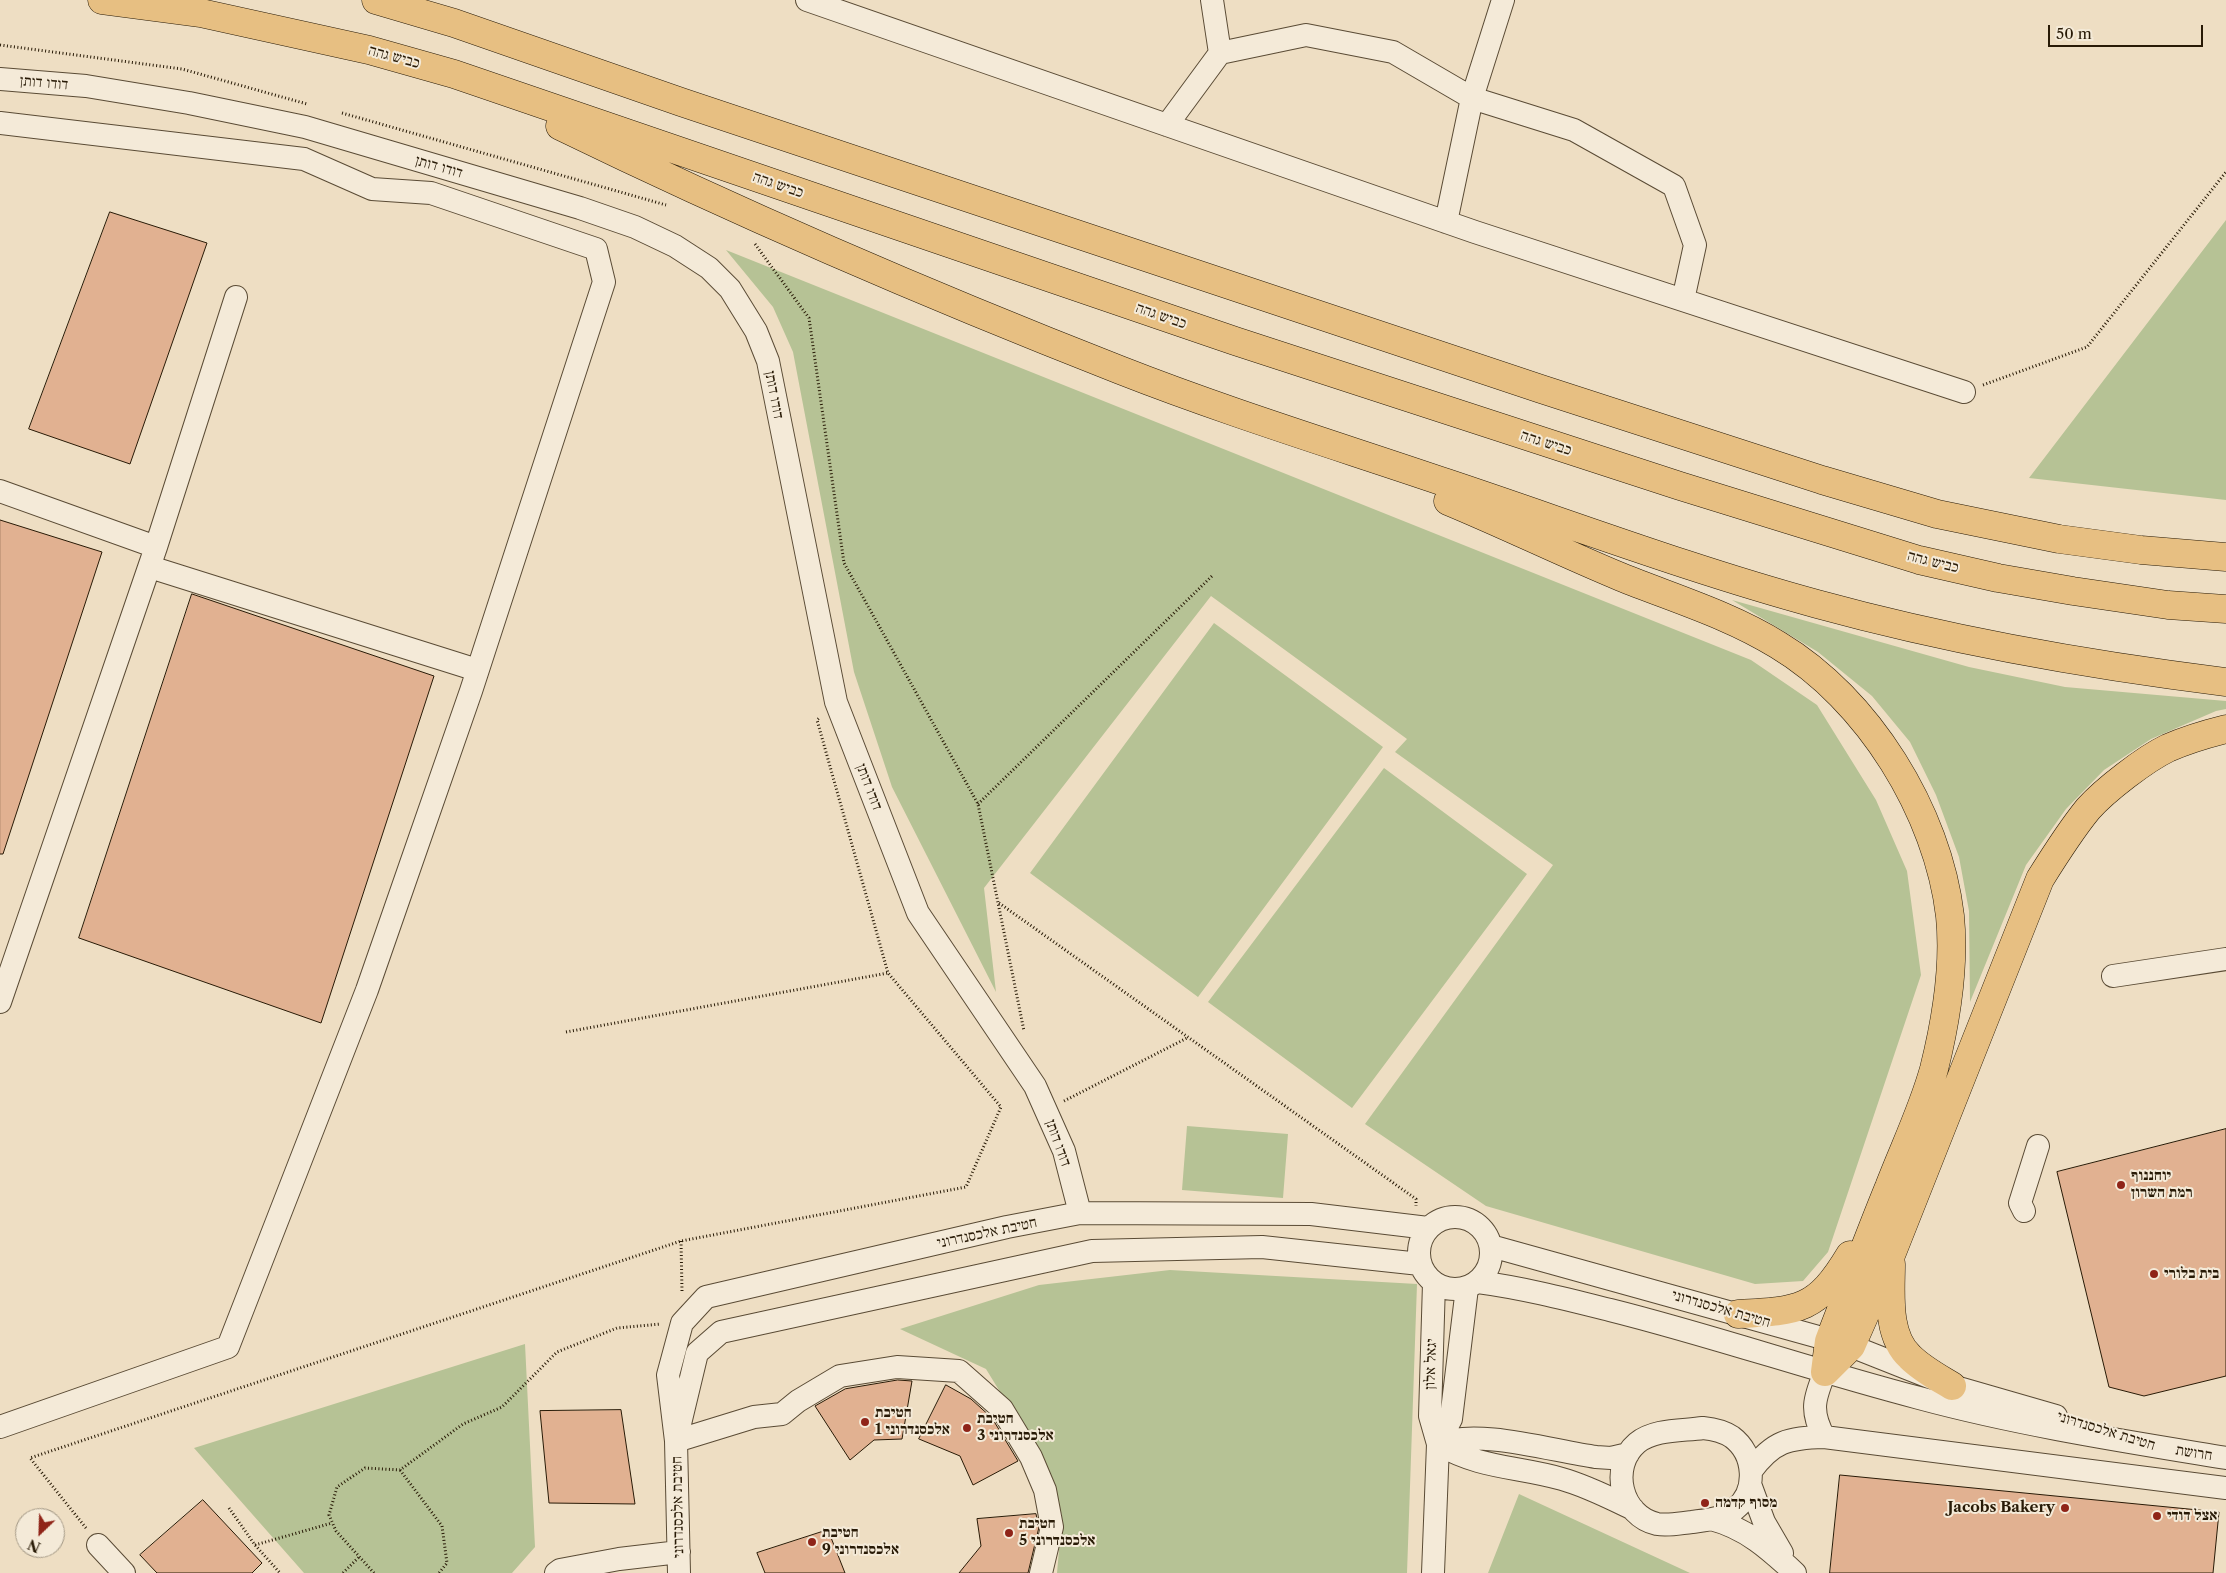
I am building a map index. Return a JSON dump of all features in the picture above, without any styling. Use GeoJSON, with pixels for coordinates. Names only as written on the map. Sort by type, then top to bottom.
{"type":"FeatureCollection","features":[{"type":"Feature","properties":{"kind":"highway","name":"כביש גהה"},"geometry":{"type":"LineString","coordinates":[[102,0],[201,12],[369,50],[454,74],[1244,344],[1671,483],[1910,557],[1998,578],[2073,591],[2168,605],[2226,609]]}},
{"type":"Feature","properties":{"kind":"highway"},"geometry":{"type":"LineString","coordinates":[[376,0],[454,23],[691,105],[1541,389],[1920,509],[2059,539],[2141,550],[2226,556]]}},
{"type":"Feature","properties":{"kind":"highway"},"geometry":{"type":"LineString","coordinates":[[454,74],[669,179],[977,312],[1122,371],[1222,407],[1654,552],[1816,604],[1990,646],[2078,662],[2226,682]]}},
{"type":"Feature","properties":{"kind":"highway"},"geometry":{"type":"LineString","coordinates":[[1222,407],[1514,529],[1609,572],[1736,623],[1778,644],[1816,671],[1844,698],[1872,732],[1902,775],[1926,821],[1940,867],[1950,916],[1951,957],[1946,1008],[1933,1070],[1917,1117],[1883,1200],[1840,1344]]}},
{"type":"Feature","properties":{"kind":"highway"},"geometry":{"type":"LineString","coordinates":[[1825,1372],[1891,1255],[2040,879],[2064,840],[2090,808],[2124,777],[2166,749],[2205,734],[2226,729]]}},
{"type":"Feature","properties":{"kind":"highway"},"geometry":{"type":"LineString","coordinates":[[1738,1314],[1778,1312],[1800,1307],[1820,1296],[1835,1281],[1883,1200]]}},
{"type":"Feature","properties":{"kind":"highway"},"geometry":{"type":"LineString","coordinates":[[1891,1255],[1893,1326],[1899,1343],[1908,1356],[1925,1370],[1952,1386]]}},
{"type":"Feature","properties":{"kind":"street"},"geometry":{"type":"LineString","coordinates":[[807,0],[1446,222],[1964,392]]}},
{"type":"Feature","properties":{"kind":"street"},"geometry":{"type":"LineString","coordinates":[[1212,0],[1220,53]]}},
{"type":"Feature","properties":{"kind":"street"},"geometry":{"type":"LineString","coordinates":[[1446,222],[1472,98],[1504,0]]}},
{"type":"Feature","properties":{"kind":"street"},"geometry":{"type":"LineString","coordinates":[[1167,125],[1220,53],[1306,36],[1393,52],[1472,98],[1574,130],[1674,186],[1695,245],[1684,300]]}},
{"type":"Feature","properties":{"kind":"street","name":"דודו דותן"},"geometry":{"type":"LineString","coordinates":[[0,79],[86,86],[189,103],[305,127],[580,208],[635,227],[675,246],[709,268],[735,297],[756,331],[768,361],[836,702],[918,912],[1036,1086],[1064,1151],[1080,1214]]}},
{"type":"Feature","properties":{"kind":"street"},"geometry":{"type":"LineString","coordinates":[[0,123],[304,159],[372,189],[431,193],[596,249],[604,282],[477,670],[367,990],[228,1347],[0,1427]]}},
{"type":"Feature","properties":{"kind":"street"},"geometry":{"type":"LineString","coordinates":[[0,1003],[153,557],[236,296]]}},
{"type":"Feature","properties":{"kind":"street"},"geometry":{"type":"LineString","coordinates":[[0,491],[153,557],[477,670]]}},
{"type":"Feature","properties":{"kind":"street"},"geometry":{"type":"LineString","coordinates":[[2113,976],[2226,959]]}},
{"type":"Feature","properties":{"kind":"street"},"geometry":{"type":"LineString","coordinates":[[2024,1211],[2020,1203],[2038,1146]]}},
{"type":"Feature","properties":{"kind":"street","name":"חטיבת אלכסנדרוני"},"geometry":{"type":"LineString","coordinates":[[679,1562],[676,1441],[668,1375],[682,1323],[706,1297],[1007,1227],[1080,1214],[1311,1214],[1428,1228]]}},
{"type":"Feature","properties":{"kind":"street"},"geometry":{"type":"LineString","coordinates":[[1451,1217],[1475,1222],[1484,1231],[1491,1246],[1491,1264],[1486,1274],[1472,1285],[1456,1290],[1434,1283],[1426,1275],[1420,1264],[1419,1251],[1421,1239],[1428,1228],[1438,1221],[1451,1217]]}},
{"type":"Feature","properties":{"kind":"street","name":"חטיבת אלכסנדרוני"},"geometry":{"type":"LineString","coordinates":[[676,1441],[697,1353],[721,1332],[1092,1251],[1262,1246],[1420,1264]]}},
{"type":"Feature","properties":{"kind":"street","name":"חטיבת אלכסנדרוני"},"geometry":{"type":"LineString","coordinates":[[1491,1246],[1840,1344],[1952,1386],[2162,1448]]}},
{"type":"Feature","properties":{"kind":"street","name":"יגאל אלון"},"geometry":{"type":"LineString","coordinates":[[1433,1573],[1438,1444],[1430,1416],[1434,1283]]}},
{"type":"Feature","properties":{"kind":"street","name":"חטיבת אלכסנדרוני"},"geometry":{"type":"LineString","coordinates":[[1472,1285],[1546,1294],[1688,1330],[1825,1372],[1988,1416],[2162,1448]]}},
{"type":"Feature","properties":{"kind":"street","name":"יגאל אלון"},"geometry":{"type":"LineString","coordinates":[[1438,1444],[1451,1419],[1472,1285]]}},
{"type":"Feature","properties":{"kind":"street"},"geometry":{"type":"LineString","coordinates":[[676,1441],[754,1417],[782,1414],[798,1401],[840,1376],[897,1367],[959,1371],[1002,1409],[1030,1457],[1046,1490],[1052,1527],[1041,1573]]}},
{"type":"Feature","properties":{"kind":"street"},"geometry":{"type":"LineString","coordinates":[[1824,1437],[1817,1424],[1814,1409],[1816,1393],[1825,1372]]}},
{"type":"Feature","properties":{"kind":"street"},"geometry":{"type":"LineString","coordinates":[[1632,1509],[1625,1497],[1621,1482],[1622,1468],[1628,1454],[1638,1443],[1650,1436],[1703,1428],[1718,1430],[1731,1436],[1742,1447],[1748,1458],[1751,1478],[1764,1522],[1795,1573]]}},
{"type":"Feature","properties":{"kind":"street"},"geometry":{"type":"LineString","coordinates":[[1438,1444],[1450,1439],[1467,1437],[1488,1438],[1596,1457],[1611,1458],[1628,1454]]}},
{"type":"Feature","properties":{"kind":"street"},"geometry":{"type":"LineString","coordinates":[[1438,1444],[1464,1458],[1484,1464],[1560,1478],[1580,1484],[1632,1509],[1644,1518],[1657,1524],[1711,1519],[1727,1515],[1736,1509],[1745,1498],[1751,1478],[1771,1447],[1782,1442],[1802,1438],[1824,1437],[2226,1488]]}},
{"type":"Feature","properties":{"kind":"street","name":"חרושת"},"geometry":{"type":"LineString","coordinates":[[2162,1448],[2226,1458]]}},
{"type":"Feature","properties":{"kind":"street"},"geometry":{"type":"LineString","coordinates":[[1711,1519],[1728,1523],[1757,1539],[1795,1573]]}},
{"type":"Feature","properties":{"kind":"street"},"geometry":{"type":"LineString","coordinates":[[98,1545],[124,1573]]}},
{"type":"Feature","properties":{"kind":"street"},"geometry":{"type":"LineString","coordinates":[[556,1573],[560,1570],[619,1559],[679,1562]]}},
{"type":"Feature","properties":{"kind":"path"},"geometry":{"type":"LineString","coordinates":[[1964,392],[2087,347],[2226,172]]}},
{"type":"Feature","properties":{"kind":"path"},"geometry":{"type":"LineString","coordinates":[[809,318],[844,563],[978,804],[1026,1038]]}},
{"type":"Feature","properties":{"kind":"path"},"geometry":{"type":"LineString","coordinates":[[978,804],[1212,576]]}},
{"type":"Feature","properties":{"kind":"path"},"geometry":{"type":"LineString","coordinates":[[98,1545],[30,1458],[681,1241],[966,1187],[1001,1107],[888,973],[817,720],[836,702]]}},
{"type":"Feature","properties":{"kind":"path"},"geometry":{"type":"LineString","coordinates":[[999,903],[1416,1199]]}},
{"type":"Feature","properties":{"kind":"path"},"geometry":{"type":"LineString","coordinates":[[566,1032],[888,973]]}},
{"type":"Feature","properties":{"kind":"path"},"geometry":{"type":"LineString","coordinates":[[1046,1110],[1187,1038]]}},
{"type":"Feature","properties":{"kind":"path"},"geometry":{"type":"LineString","coordinates":[[374,1573],[336,1531],[332,1523],[329,1515],[337,1487],[365,1468],[400,1470],[463,1424],[502,1407],[557,1352],[617,1328],[682,1323]]}},
{"type":"Feature","properties":{"kind":"path"},"geometry":{"type":"LineString","coordinates":[[400,1470],[442,1526],[447,1563],[439,1573]]}},
{"type":"Feature","properties":{"kind":"path"},"geometry":{"type":"LineString","coordinates":[[229,1508],[255,1545],[280,1573]]}},
{"type":"Feature","properties":{"kind":"path"},"geometry":{"type":"LineString","coordinates":[[255,1545],[332,1523]]}},
{"type":"Feature","properties":{"kind":"path"},"geometry":{"type":"LineString","coordinates":[[343,1573],[359,1558]]}},
{"type":"Feature","properties":{"kind":"green space"},"geometry":{"type":"Polygon","coordinates":[[[2226,220],[2226,500],[2029,478],[2226,220]]]}},
{"type":"Feature","properties":{"kind":"green space"},"geometry":{"type":"Polygon","coordinates":[[[726,250],[1751,660],[1817,705],[1876,800],[1907,871],[1921,975],[1828,1252],[1803,1281],[1755,1284],[1486,1206],[1365,1124],[1553,865],[1395,752],[1407,739],[1211,596],[984,888],[996,992],[892,787],[854,672],[793,352],[773,307],[726,250]]]}},
{"type":"Feature","properties":{"kind":"green space"},"geometry":{"type":"Polygon","coordinates":[[[1732,600],[1969,667],[2065,687],[2226,701],[2226,709],[2216,711],[2151,739],[2104,770],[2066,809],[2026,865],[1970,1002],[1969,911],[1959,857],[1936,795],[1910,742],[1872,696],[1818,652],[1732,600]]]}},
{"type":"Feature","properties":{"kind":"green space"},"geometry":{"type":"Polygon","coordinates":[[[1214,623],[1383,747],[1198,997],[1030,873],[1214,623]]]}},
{"type":"Feature","properties":{"kind":"green space"},"geometry":{"type":"Polygon","coordinates":[[[1384,768],[1527,874],[1352,1108],[1208,1002],[1384,768]]]}},
{"type":"Feature","properties":{"kind":"green space"},"geometry":{"type":"Polygon","coordinates":[[[1187,1126],[1288,1134],[1283,1198],[1182,1190],[1187,1126]]]}},
{"type":"Feature","properties":{"kind":"green space"},"geometry":{"type":"Polygon","coordinates":[[[1170,1270],[1417,1284],[1407,1573],[1057,1573],[1062,1515],[1029,1439],[986,1369],[900,1329],[1039,1285],[1170,1270]]]}},
{"type":"Feature","properties":{"kind":"green space"},"geometry":{"type":"Polygon","coordinates":[[[525,1344],[535,1547],[512,1573],[304,1573],[194,1448],[525,1344]]]}},
{"type":"Feature","properties":{"kind":"green space"},"geometry":{"type":"Polygon","coordinates":[[[1519,1494],[1690,1573],[1488,1573],[1519,1494]]]}},
{"type":"Feature","properties":{"kind":"building"},"geometry":{"type":"Polygon","coordinates":[[[110,212],[207,243],[130,464],[29,429],[110,212]]]}},
{"type":"Feature","properties":{"kind":"building"},"geometry":{"type":"Polygon","coordinates":[[[0,520],[102,552],[3,854],[0,854],[0,520]]]}},
{"type":"Feature","properties":{"kind":"building"},"geometry":{"type":"Polygon","coordinates":[[[192,594],[434,676],[321,1023],[79,938],[192,594]]]}},
{"type":"Feature","properties":{"kind":"building","name":"בית בלורי"},"geometry":{"type":"Polygon","coordinates":[[[2226,1129],[2226,1376],[2144,1396],[2109,1387],[2057,1172],[2226,1129]]]}},
{"type":"Feature","properties":{"kind":"building","name":"חטיבת אלכסנדרוני 1"},"geometry":{"type":"Polygon","coordinates":[[[898,1380],[912,1381],[902,1439],[874,1440],[850,1460],[815,1406],[845,1389],[898,1380]]]}},
{"type":"Feature","properties":{"kind":"building","name":"חטיבת אלכסנדרוני 3"},"geometry":{"type":"Polygon","coordinates":[[[946,1385],[971,1399],[992,1418],[1018,1461],[973,1485],[960,1456],[919,1439],[946,1385]]]}},
{"type":"Feature","properties":{"kind":"building"},"geometry":{"type":"Polygon","coordinates":[[[621,1410],[635,1504],[549,1503],[540,1411],[621,1410]]]}},
{"type":"Feature","properties":{"kind":"building"},"geometry":{"type":"Polygon","coordinates":[[[1840,1475],[2219,1512],[2213,1573],[1830,1573],[1840,1475]]]}},
{"type":"Feature","properties":{"kind":"building"},"geometry":{"type":"Polygon","coordinates":[[[203,1500],[262,1563],[252,1573],[157,1573],[140,1555],[203,1500]]]}},
{"type":"Feature","properties":{"kind":"building","name":"חטיבת אלכסנדרוני 5"},"geometry":{"type":"Polygon","coordinates":[[[1036,1514],[1039,1527],[1028,1573],[959,1573],[981,1546],[977,1519],[1036,1514]]]}},
{"type":"Feature","properties":{"kind":"building","name":"חטיבת אלכסנדרוני 9"},"geometry":{"type":"Polygon","coordinates":[[[828,1530],[845,1573],[765,1573],[757,1553],[828,1530]]]}},
{"type":"Feature","properties":{"kind":"place","name":"יוחננוף רמת השרון"},"geometry":{"type":"Point","coordinates":[2121,1185]}},
{"type":"Feature","properties":{"kind":"place","name":"בית בלורי"},"geometry":{"type":"Point","coordinates":[2154,1274]}},
{"type":"Feature","properties":{"kind":"place","name":"חטיבת אלכסנדרוני 1"},"geometry":{"type":"Point","coordinates":[865,1422]}},
{"type":"Feature","properties":{"kind":"place","name":"חטיבת אלכסנדרוני 3"},"geometry":{"type":"Point","coordinates":[967,1428]}},
{"type":"Feature","properties":{"kind":"place","name":"מסוף קדמה"},"geometry":{"type":"Point","coordinates":[1705,1503]}},
{"type":"Feature","properties":{"kind":"place","name":"Jacobs Bakery"},"geometry":{"type":"Point","coordinates":[2065,1508]}},
{"type":"Feature","properties":{"kind":"place","name":"אצל דודי"},"geometry":{"type":"Point","coordinates":[2157,1516]}},
{"type":"Feature","properties":{"kind":"place","name":"חטיבת אלכסנדרוני 5"},"geometry":{"type":"Point","coordinates":[1009,1533]}},
{"type":"Feature","properties":{"kind":"place","name":"חטיבת אלכסנדרוני 9"},"geometry":{"type":"Point","coordinates":[812,1542]}}]}
